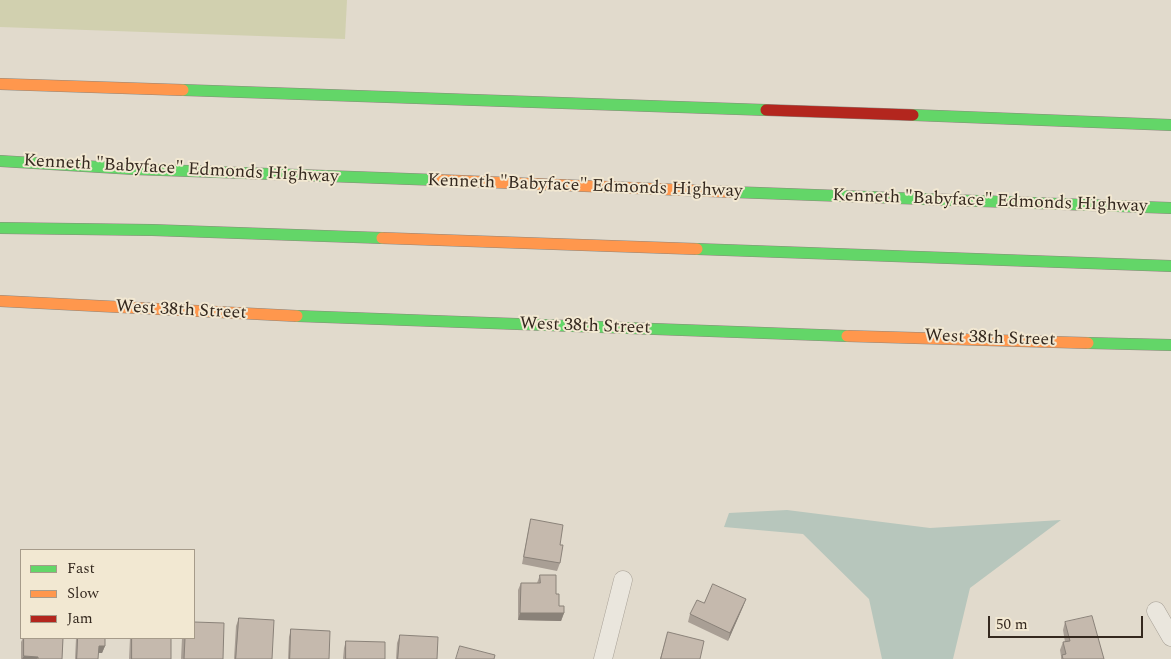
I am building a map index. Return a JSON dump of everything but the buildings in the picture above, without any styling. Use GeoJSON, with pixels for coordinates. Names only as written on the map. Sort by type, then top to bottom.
{"type":"FeatureCollection","features":[{"type":"Feature","properties":{"kind":"main road"},"geometry":{"type":"LineString","coordinates":[[0,84],[269,91],[1171,125]]}},
{"type":"Feature","properties":{"kind":"main road","name":"Kenneth \"Babyface\" Edmonds Highway"},"geometry":{"type":"LineString","coordinates":[[0,161],[152,169],[1171,208]]}},
{"type":"Feature","properties":{"kind":"main road"},"geometry":{"type":"LineString","coordinates":[[0,228],[239,233],[1171,266]]}},
{"type":"Feature","properties":{"kind":"main road","name":"West 38th Street"},"geometry":{"type":"LineString","coordinates":[[0,301],[284,316],[701,332],[1171,345]]}},
{"type":"Feature","properties":{"kind":"street"},"geometry":{"type":"LineString","coordinates":[[603,659],[623,580]]}},
{"type":"Feature","properties":{"kind":"street"},"geometry":{"type":"LineString","coordinates":[[1156,611],[1171,637]]}},
{"type":"Feature","properties":{"kind":"green space"},"geometry":{"type":"Polygon","coordinates":[[[0,0],[347,0],[345,39],[0,27],[0,0]]]}},
{"type":"Feature","properties":{"kind":"shaded area"},"geometry":{"type":"Polygon","coordinates":[[[787,510],[930,528],[1061,520],[970,588],[953,659],[882,659],[869,599],[803,534],[724,527],[729,513],[787,510]]]}},
{"type":"Feature","properties":{"kind":"traffic: fast"},"geometry":{"type":"LineString","coordinates":[[183,90],[766,110]]}},
{"type":"Feature","properties":{"kind":"traffic: fast"},"geometry":{"type":"LineString","coordinates":[[913,115],[1171,125]]}},
{"type":"Feature","properties":{"kind":"traffic: fast"},"geometry":{"type":"LineString","coordinates":[[0,161],[133,169],[437,180]]}},
{"type":"Feature","properties":{"kind":"traffic: fast"},"geometry":{"type":"LineString","coordinates":[[732,192],[1171,208]]}},
{"type":"Feature","properties":{"kind":"traffic: fast"},"geometry":{"type":"LineString","coordinates":[[0,228],[152,230],[382,238]]}},
{"type":"Feature","properties":{"kind":"traffic: fast"},"geometry":{"type":"LineString","coordinates":[[697,249],[1171,266]]}},
{"type":"Feature","properties":{"kind":"traffic: fast"},"geometry":{"type":"LineString","coordinates":[[297,316],[847,336]]}},
{"type":"Feature","properties":{"kind":"traffic: fast"},"geometry":{"type":"LineString","coordinates":[[1088,343],[1171,345]]}},
{"type":"Feature","properties":{"kind":"traffic: slow"},"geometry":{"type":"LineString","coordinates":[[0,84],[183,90]]}},
{"type":"Feature","properties":{"kind":"traffic: slow"},"geometry":{"type":"LineString","coordinates":[[437,180],[732,192]]}},
{"type":"Feature","properties":{"kind":"traffic: slow"},"geometry":{"type":"LineString","coordinates":[[382,238],[697,249]]}},
{"type":"Feature","properties":{"kind":"traffic: slow"},"geometry":{"type":"LineString","coordinates":[[0,301],[297,316]]}},
{"type":"Feature","properties":{"kind":"traffic: slow"},"geometry":{"type":"LineString","coordinates":[[847,336],[1088,343]]}},
{"type":"Feature","properties":{"kind":"traffic: jam"},"geometry":{"type":"LineString","coordinates":[[766,110],[913,115]]}}]}
